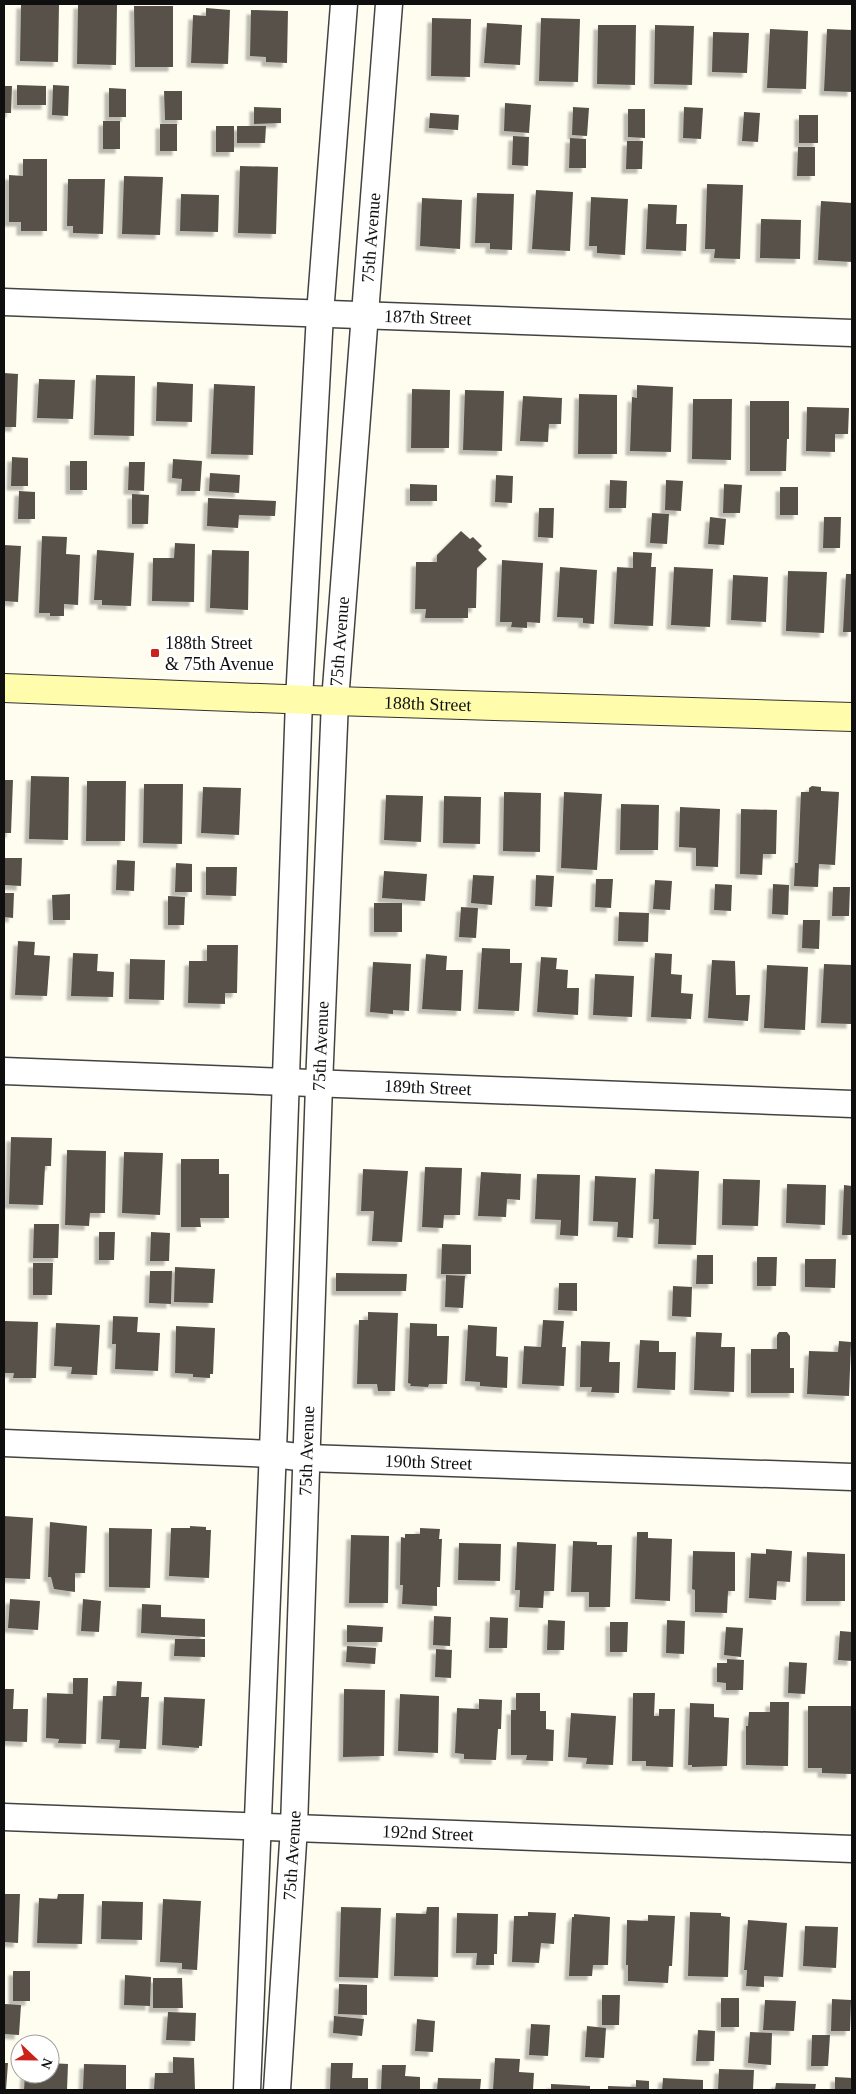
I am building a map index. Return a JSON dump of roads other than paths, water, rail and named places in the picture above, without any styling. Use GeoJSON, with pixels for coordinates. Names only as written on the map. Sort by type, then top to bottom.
{"type":"FeatureCollection","features":[{"type":"Feature","properties":{"kind":"street","name":"75th Avenue"},"geometry":{"type":"LineString","coordinates":[[247,2090],[273,1454],[299,700],[320,314],[344,4]]}},
{"type":"Feature","properties":{"kind":"street","name":"75th Avenue"},"geometry":{"type":"LineString","coordinates":[[277,2090],[294,1827],[319,1085],[335,701],[389,4]]}},
{"type":"Feature","properties":{"kind":"street","name":"187th Street"},"geometry":{"type":"LineString","coordinates":[[4,302],[852,333]]}},
{"type":"Feature","properties":{"kind":"street","name":"188th Street"},"geometry":{"type":"LineString","coordinates":[[4,688],[299,700],[852,717]]}},
{"type":"Feature","properties":{"kind":"street","name":"189th Street"},"geometry":{"type":"LineString","coordinates":[[4,1071],[319,1085],[852,1104]]}},
{"type":"Feature","properties":{"kind":"street","name":"190th Street"},"geometry":{"type":"LineString","coordinates":[[4,1443],[273,1454],[307,1458],[852,1477]]}},
{"type":"Feature","properties":{"kind":"street","name":"192nd Street"},"geometry":{"type":"LineString","coordinates":[[4,1817],[852,1849]]}},
{"type":"Feature","properties":{"kind":"place","name":"188th Street & 75th Avenue"},"geometry":{"type":"Point","coordinates":[155,653]}}]}
